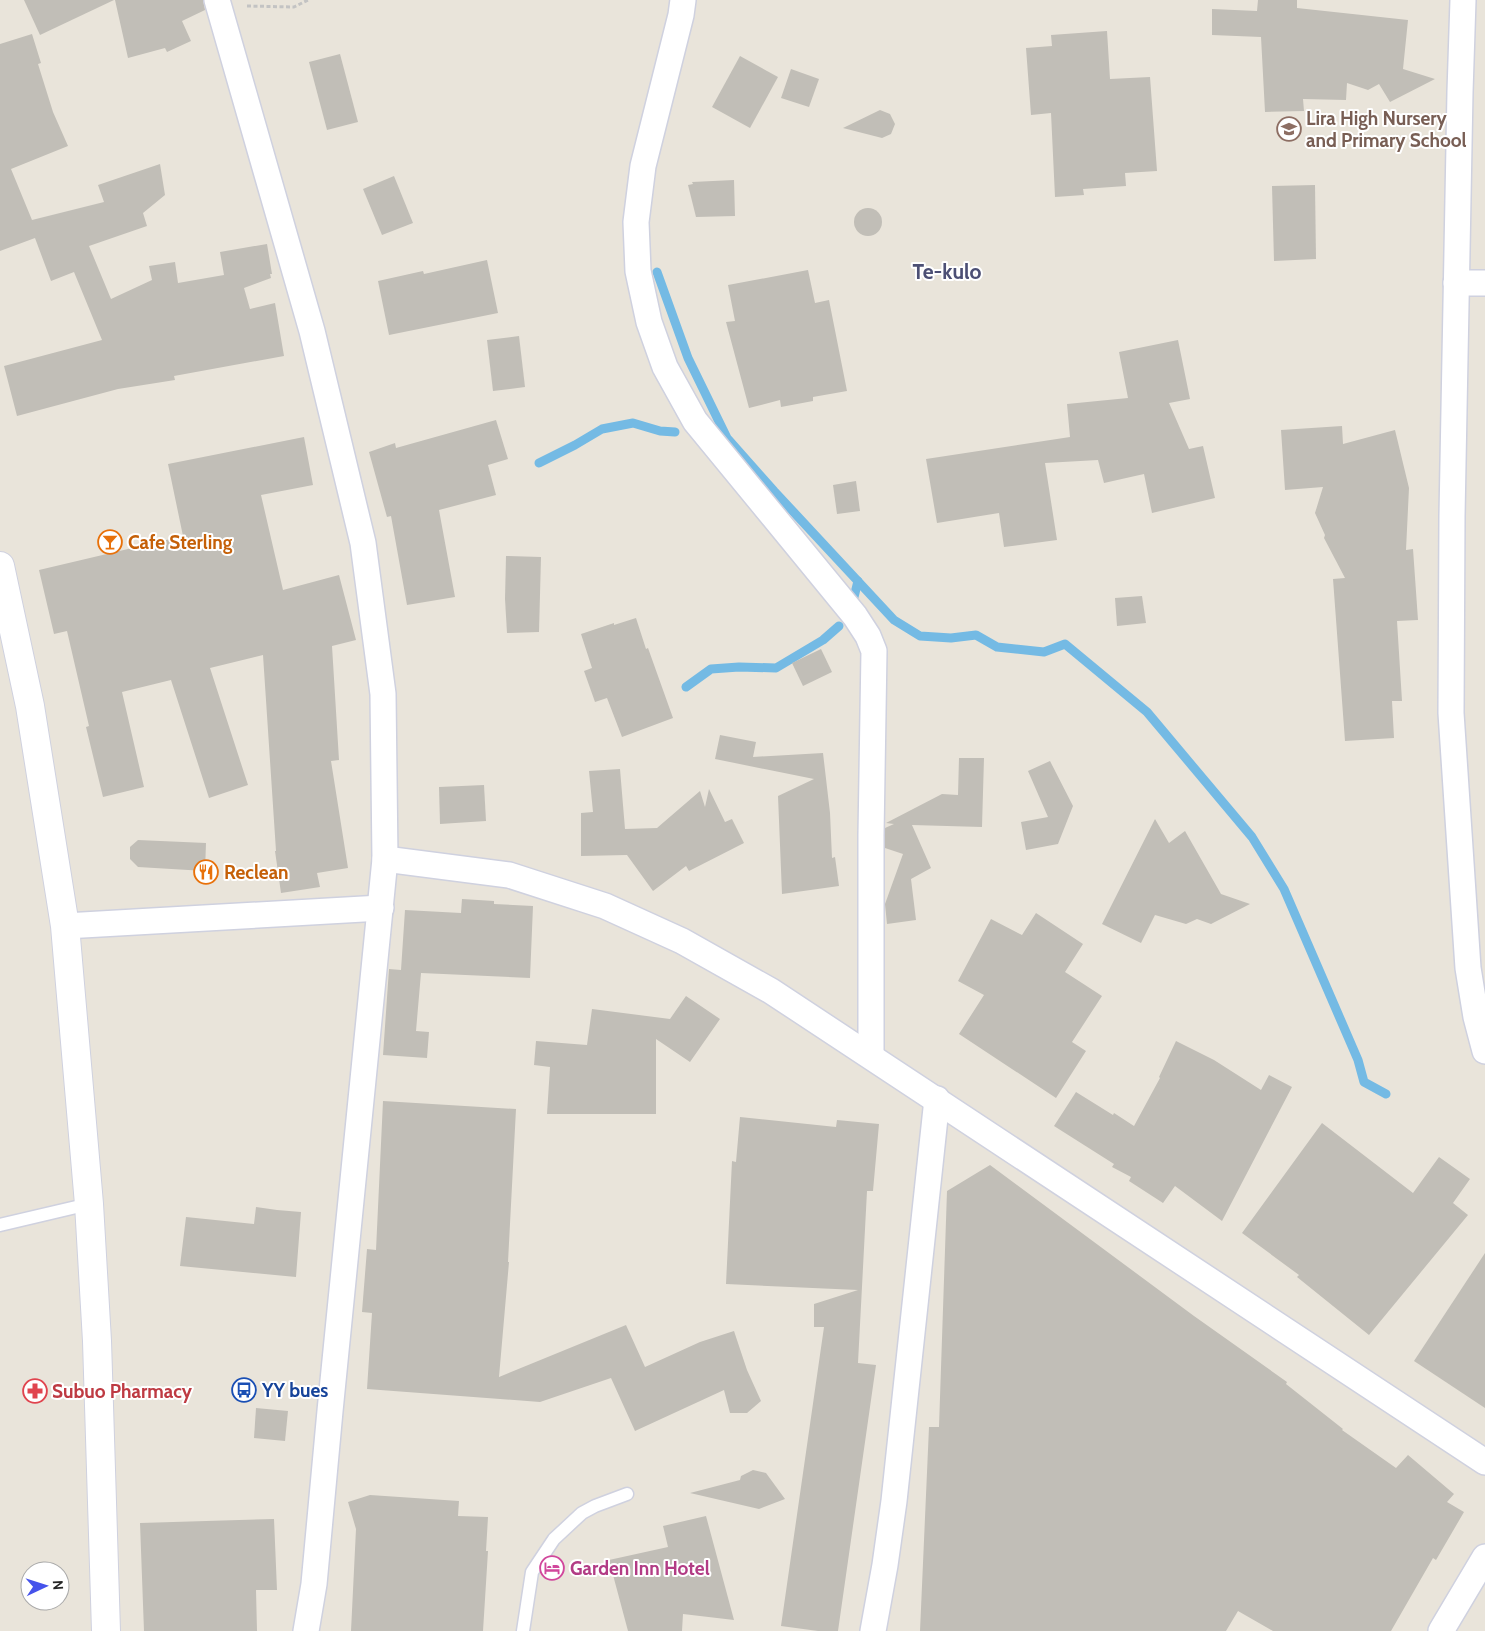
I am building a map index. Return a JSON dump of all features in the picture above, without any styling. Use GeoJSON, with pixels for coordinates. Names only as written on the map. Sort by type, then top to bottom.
{"type":"FeatureCollection","features":[{"type":"Feature","properties":{"kind":"street"},"geometry":{"type":"LineString","coordinates":[[683,0],[682,15],[643,166],[636,222],[638,271],[649,322],[665,367],[695,421],[855,616],[868,636],[874,651],[870,1056]]}},
{"type":"Feature","properties":{"kind":"street"},"geometry":{"type":"LineString","coordinates":[[1463,0],[1456,283],[1451,713],[1468,968],[1476,1017],[1485,1051]]}},
{"type":"Feature","properties":{"kind":"street"},"geometry":{"type":"LineString","coordinates":[[218,3],[312,331],[363,543],[383,694],[385,859],[381,908],[314,1584],[306,1631]]}},
{"type":"Feature","properties":{"kind":"street"},"geometry":{"type":"LineString","coordinates":[[1456,283],[1485,283]]}},
{"type":"Feature","properties":{"kind":"street"},"geometry":{"type":"LineString","coordinates":[[0,566],[30,706],[66,926],[89,1204],[97,1341],[106,1631]]}},
{"type":"Feature","properties":{"kind":"street"},"geometry":{"type":"LineString","coordinates":[[385,859],[509,875],[605,906],[682,941],[763,986],[1485,1462]]}},
{"type":"Feature","properties":{"kind":"street"},"geometry":{"type":"LineString","coordinates":[[66,926],[381,908]]}},
{"type":"Feature","properties":{"kind":"street"},"geometry":{"type":"LineString","coordinates":[[873,1631],[894,1501],[937,1099]]}},
{"type":"Feature","properties":{"kind":"street"},"geometry":{"type":"LineString","coordinates":[[1441,1631],[1485,1557]]}},
{"type":"Feature","properties":{"kind":"lane"},"geometry":{"type":"LineString","coordinates":[[0,1225],[89,1204]]}},
{"type":"Feature","properties":{"kind":"lane"},"geometry":{"type":"LineString","coordinates":[[523,1631],[532,1572],[554,1539],[582,1513],[627,1494]]}},
{"type":"Feature","properties":{"kind":"path"},"geometry":{"type":"LineString","coordinates":[[218,3],[294,7],[308,0]]}},
{"type":"Feature","properties":{"kind":"building"},"geometry":{"type":"Polygon","coordinates":[[[24,0],[114,0],[40,35],[24,0]]]}},
{"type":"Feature","properties":{"kind":"building"},"geometry":{"type":"Polygon","coordinates":[[[115,0],[203,0],[205,10],[182,21],[191,41],[167,52],[165,48],[128,58],[115,0]]]}},
{"type":"Feature","properties":{"kind":"building"},"geometry":{"type":"Polygon","coordinates":[[[1258,0],[1297,0],[1297,8],[1408,20],[1403,69],[1435,79],[1390,102],[1379,84],[1368,90],[1347,83],[1346,100],[1303,99],[1304,111],[1265,112],[1261,37],[1212,35],[1212,9],[1257,11],[1258,0]]]}},
{"type":"Feature","properties":{"kind":"building"},"geometry":{"type":"Polygon","coordinates":[[[1107,31],[1110,79],[1150,77],[1157,171],[1125,173],[1126,186],[1083,189],[1084,195],[1055,197],[1051,113],[1031,115],[1026,48],[1052,46],[1051,35],[1107,31]]]}},
{"type":"Feature","properties":{"kind":"building"},"geometry":{"type":"Polygon","coordinates":[[[32,34],[41,63],[38,64],[53,112],[68,146],[11,169],[32,220],[104,202],[98,185],[160,164],[165,195],[143,213],[147,226],[89,246],[111,299],[152,280],[149,266],[175,262],[178,283],[224,275],[220,252],[267,244],[271,278],[244,288],[250,309],[275,303],[284,356],[174,376],[175,380],[118,389],[17,416],[4,366],[102,340],[74,272],[51,281],[35,238],[0,251],[0,44],[32,34]]]}},
{"type":"Feature","properties":{"kind":"building"},"geometry":{"type":"Polygon","coordinates":[[[340,54],[358,122],[327,130],[309,62],[340,54]]]}},
{"type":"Feature","properties":{"kind":"building"},"geometry":{"type":"Polygon","coordinates":[[[740,56],[778,77],[750,128],[712,107],[740,56]]]}},
{"type":"Feature","properties":{"kind":"building"},"geometry":{"type":"Polygon","coordinates":[[[791,69],[819,79],[809,107],[781,98],[791,69]]]}},
{"type":"Feature","properties":{"kind":"building"},"geometry":{"type":"Polygon","coordinates":[[[880,110],[890,114],[895,124],[891,134],[882,138],[843,128],[880,110]]]}},
{"type":"Feature","properties":{"kind":"building"},"geometry":{"type":"Polygon","coordinates":[[[394,176],[413,223],[382,235],[363,189],[394,176]]]}},
{"type":"Feature","properties":{"kind":"building"},"geometry":{"type":"Polygon","coordinates":[[[734,180],[735,216],[696,217],[688,185],[693,184],[692,182],[734,180]]]}},
{"type":"Feature","properties":{"kind":"building"},"geometry":{"type":"Polygon","coordinates":[[[1315,185],[1316,259],[1274,261],[1272,186],[1315,185]]]}},
{"type":"Feature","properties":{"kind":"building"},"geometry":{"type":"Polygon","coordinates":[[[868,208],[878,212],[882,222],[878,232],[868,236],[858,232],[854,222],[858,212],[868,208]]]}},
{"type":"Feature","properties":{"kind":"building"},"geometry":{"type":"Polygon","coordinates":[[[487,260],[498,313],[389,335],[378,281],[423,271],[424,274],[487,260]]]}},
{"type":"Feature","properties":{"kind":"building"},"geometry":{"type":"Polygon","coordinates":[[[808,270],[815,303],[829,300],[847,391],[813,397],[813,401],[781,407],[780,400],[749,408],[726,322],[735,321],[728,285],[808,270]]]}},
{"type":"Feature","properties":{"kind":"building"},"geometry":{"type":"Polygon","coordinates":[[[519,336],[525,387],[493,391],[487,340],[519,336]]]}},
{"type":"Feature","properties":{"kind":"building"},"geometry":{"type":"Polygon","coordinates":[[[1178,340],[1190,399],[1169,403],[1189,449],[1203,446],[1215,498],[1152,513],[1144,474],[1104,483],[1098,460],[1045,463],[1057,540],[1004,547],[999,513],[937,523],[926,459],[1070,437],[1067,404],[1128,398],[1119,352],[1178,340]]]}},
{"type":"Feature","properties":{"kind":"building"},"geometry":{"type":"Polygon","coordinates":[[[496,420],[508,459],[488,465],[496,495],[439,510],[455,597],[407,605],[391,516],[387,517],[369,452],[395,443],[396,448],[496,420]]]}},
{"type":"Feature","properties":{"kind":"building"},"geometry":{"type":"Polygon","coordinates":[[[1342,426],[1343,444],[1395,430],[1409,488],[1406,550],[1413,549],[1418,620],[1397,621],[1402,701],[1392,701],[1394,738],[1345,741],[1333,579],[1345,578],[1324,538],[1325,535],[1315,513],[1323,487],[1285,490],[1281,430],[1342,426]]]}},
{"type":"Feature","properties":{"kind":"building"},"geometry":{"type":"Polygon","coordinates":[[[304,437],[313,485],[261,495],[283,590],[339,575],[356,640],[332,646],[339,760],[331,761],[348,868],[317,873],[320,887],[281,893],[275,851],[263,655],[210,668],[248,785],[209,798],[171,680],[122,692],[144,787],[103,797],[86,727],[89,726],[67,631],[54,634],[39,570],[183,536],[168,464],[304,437]]]}},
{"type":"Feature","properties":{"kind":"building"},"geometry":{"type":"Polygon","coordinates":[[[856,481],[860,511],[837,514],[833,485],[856,481]]]}},
{"type":"Feature","properties":{"kind":"building"},"geometry":{"type":"Polygon","coordinates":[[[506,556],[541,557],[539,632],[507,633],[505,599],[506,556]]]}},
{"type":"Feature","properties":{"kind":"building"},"geometry":{"type":"Polygon","coordinates":[[[1142,596],[1146,623],[1117,626],[1115,598],[1142,596]]]}},
{"type":"Feature","properties":{"kind":"building"},"geometry":{"type":"Polygon","coordinates":[[[636,618],[673,718],[622,737],[607,698],[595,702],[584,671],[592,668],[581,634],[636,618]]]}},
{"type":"Feature","properties":{"kind":"building"},"geometry":{"type":"Polygon","coordinates":[[[821,649],[832,672],[803,686],[792,663],[821,649]]]}},
{"type":"Feature","properties":{"kind":"building"},"geometry":{"type":"Polygon","coordinates":[[[720,735],[756,742],[753,757],[823,753],[830,813],[832,858],[835,857],[839,886],[782,894],[778,796],[814,779],[715,759],[720,735]]]}},
{"type":"Feature","properties":{"kind":"building"},"geometry":{"type":"Polygon","coordinates":[[[959,758],[984,758],[982,827],[912,825],[931,868],[911,879],[916,920],[887,924],[885,904],[903,854],[885,848],[885,828],[894,824],[886,823],[942,794],[958,795],[959,758]]]}},
{"type":"Feature","properties":{"kind":"building"},"geometry":{"type":"Polygon","coordinates":[[[1050,761],[1073,806],[1058,844],[1026,850],[1021,822],[1048,817],[1028,771],[1050,761]]]}},
{"type":"Feature","properties":{"kind":"building"},"geometry":{"type":"Polygon","coordinates":[[[620,769],[625,829],[657,828],[700,791],[705,807],[709,789],[725,822],[732,819],[744,843],[689,871],[686,866],[653,891],[627,855],[581,856],[581,813],[593,812],[589,771],[620,769]]]}},
{"type":"Feature","properties":{"kind":"building"},"geometry":{"type":"Polygon","coordinates":[[[484,785],[486,821],[440,824],[439,787],[484,785]]]}},
{"type":"Feature","properties":{"kind":"building"},"geometry":{"type":"Polygon","coordinates":[[[1155,819],[1169,843],[1185,831],[1221,894],[1250,904],[1211,924],[1197,919],[1186,924],[1155,915],[1141,943],[1102,924],[1155,819]]]}},
{"type":"Feature","properties":{"kind":"building"},"geometry":{"type":"Polygon","coordinates":[[[138,840],[206,843],[205,871],[138,867],[130,859],[130,847],[138,840]]]}},
{"type":"Feature","properties":{"kind":"building"},"geometry":{"type":"Polygon","coordinates":[[[462,899],[494,901],[494,904],[533,906],[530,978],[421,973],[416,1031],[429,1032],[427,1058],[383,1055],[389,969],[401,970],[405,910],[461,913],[462,899]]]}},
{"type":"Feature","properties":{"kind":"building"},"geometry":{"type":"Polygon","coordinates":[[[1036,913],[1083,944],[1065,972],[1102,996],[1072,1042],[1086,1051],[1056,1098],[959,1034],[984,995],[958,981],[991,919],[1022,935],[1036,913]]]}},
{"type":"Feature","properties":{"kind":"building"},"geometry":{"type":"Polygon","coordinates":[[[686,996],[720,1019],[690,1062],[656,1039],[656,1114],[547,1114],[550,1067],[534,1065],[536,1041],[587,1045],[592,1009],[670,1019],[686,996]]]}},
{"type":"Feature","properties":{"kind":"building"},"geometry":{"type":"Polygon","coordinates":[[[1176,1041],[1214,1060],[1261,1090],[1269,1075],[1292,1087],[1222,1221],[1175,1186],[1163,1203],[1129,1181],[1131,1177],[1112,1167],[1114,1164],[1054,1126],[1076,1092],[1134,1126],[1160,1078],[1176,1041]]]}},
{"type":"Feature","properties":{"kind":"building"},"geometry":{"type":"Polygon","coordinates":[[[383,1101],[516,1109],[509,1262],[499,1377],[626,1325],[645,1367],[700,1342],[734,1331],[747,1370],[761,1401],[747,1413],[730,1413],[724,1390],[635,1431],[611,1378],[540,1402],[367,1389],[372,1313],[362,1312],[367,1249],[376,1250],[383,1101]]]}},
{"type":"Feature","properties":{"kind":"building"},"geometry":{"type":"Polygon","coordinates":[[[740,1117],[836,1127],[837,1120],[879,1124],[873,1191],[867,1191],[858,1363],[876,1365],[838,1631],[818,1631],[781,1626],[824,1327],[814,1327],[814,1304],[858,1290],[726,1284],[732,1161],[736,1162],[740,1117]]]}},
{"type":"Feature","properties":{"kind":"building"},"geometry":{"type":"Polygon","coordinates":[[[1322,1123],[1413,1193],[1439,1157],[1470,1179],[1453,1203],[1468,1215],[1369,1335],[1297,1277],[1299,1275],[1242,1233],[1322,1123]]]}},
{"type":"Feature","properties":{"kind":"building"},"geometry":{"type":"Polygon","coordinates":[[[990,1165],[1194,1316],[1287,1382],[1286,1384],[1342,1430],[1396,1468],[1408,1455],[1454,1494],[1447,1502],[1464,1512],[1436,1560],[1433,1558],[1391,1631],[1273,1631],[1238,1611],[1226,1631],[920,1631],[929,1427],[939,1427],[947,1191],[990,1165]]]}},
{"type":"Feature","properties":{"kind":"building"},"geometry":{"type":"Polygon","coordinates":[[[256,1207],[301,1212],[296,1277],[180,1266],[186,1217],[254,1224],[256,1207]]]}},
{"type":"Feature","properties":{"kind":"building"},"geometry":{"type":"Polygon","coordinates":[[[1485,1253],[1485,1408],[1414,1361],[1485,1253]]]}},
{"type":"Feature","properties":{"kind":"building"},"geometry":{"type":"Polygon","coordinates":[[[256,1408],[288,1411],[285,1441],[254,1438],[256,1408]]]}},
{"type":"Feature","properties":{"kind":"building"},"geometry":{"type":"Polygon","coordinates":[[[753,1470],[766,1473],[785,1499],[759,1509],[690,1493],[740,1480],[741,1476],[753,1470]]]}},
{"type":"Feature","properties":{"kind":"building"},"geometry":{"type":"Polygon","coordinates":[[[370,1495],[459,1501],[458,1516],[488,1517],[483,1631],[351,1631],[356,1529],[348,1502],[370,1495]]]}},
{"type":"Feature","properties":{"kind":"building"},"geometry":{"type":"Polygon","coordinates":[[[706,1516],[734,1620],[683,1614],[682,1631],[628,1631],[609,1560],[668,1547],[663,1526],[706,1516]]]}},
{"type":"Feature","properties":{"kind":"building"},"geometry":{"type":"Polygon","coordinates":[[[274,1519],[277,1590],[256,1590],[257,1631],[144,1631],[140,1523],[274,1519]]]}},
{"type":"Feature","properties":{"kind":"waterway"},"geometry":{"type":"LineString","coordinates":[[657,272],[688,358],[727,438],[894,620],[920,636],[951,638],[976,635],[997,647],[1044,652],[1065,644],[1147,712],[1252,837],[1284,889],[1358,1060],[1364,1082],[1386,1094]]}},
{"type":"Feature","properties":{"kind":"waterway"},"geometry":{"type":"LineString","coordinates":[[539,463],[602,429],[633,423],[660,431],[675,432]]}},
{"type":"Feature","properties":{"kind":"waterway"},"geometry":{"type":"LineString","coordinates":[[853,601],[858,581]]}},
{"type":"Feature","properties":{"kind":"waterway"},"geometry":{"type":"LineString","coordinates":[[686,687],[711,669],[739,667],[776,668],[823,640],[839,626]]}},
{"type":"Feature","properties":{"kind":"place","name":"Lira High Nursery and Primary School"},"geometry":{"type":"Point","coordinates":[1289,129]}},
{"type":"Feature","properties":{"kind":"place","name":"Cafe Sterling"},"geometry":{"type":"Point","coordinates":[110,542]}},
{"type":"Feature","properties":{"kind":"place","name":"Reclean"},"geometry":{"type":"Point","coordinates":[206,872]}},
{"type":"Feature","properties":{"kind":"place","name":"YY bues"},"geometry":{"type":"Point","coordinates":[244,1390]}},
{"type":"Feature","properties":{"kind":"place","name":"Subuo Pharmacy"},"geometry":{"type":"Point","coordinates":[35,1391]}},
{"type":"Feature","properties":{"kind":"place","name":"Garden Inn Hotel"},"geometry":{"type":"Point","coordinates":[552,1568]}},
{"type":"Feature","properties":{"kind":"district","name":"Te-kulo"},"geometry":{"type":"Point","coordinates":[947,271]}}]}
